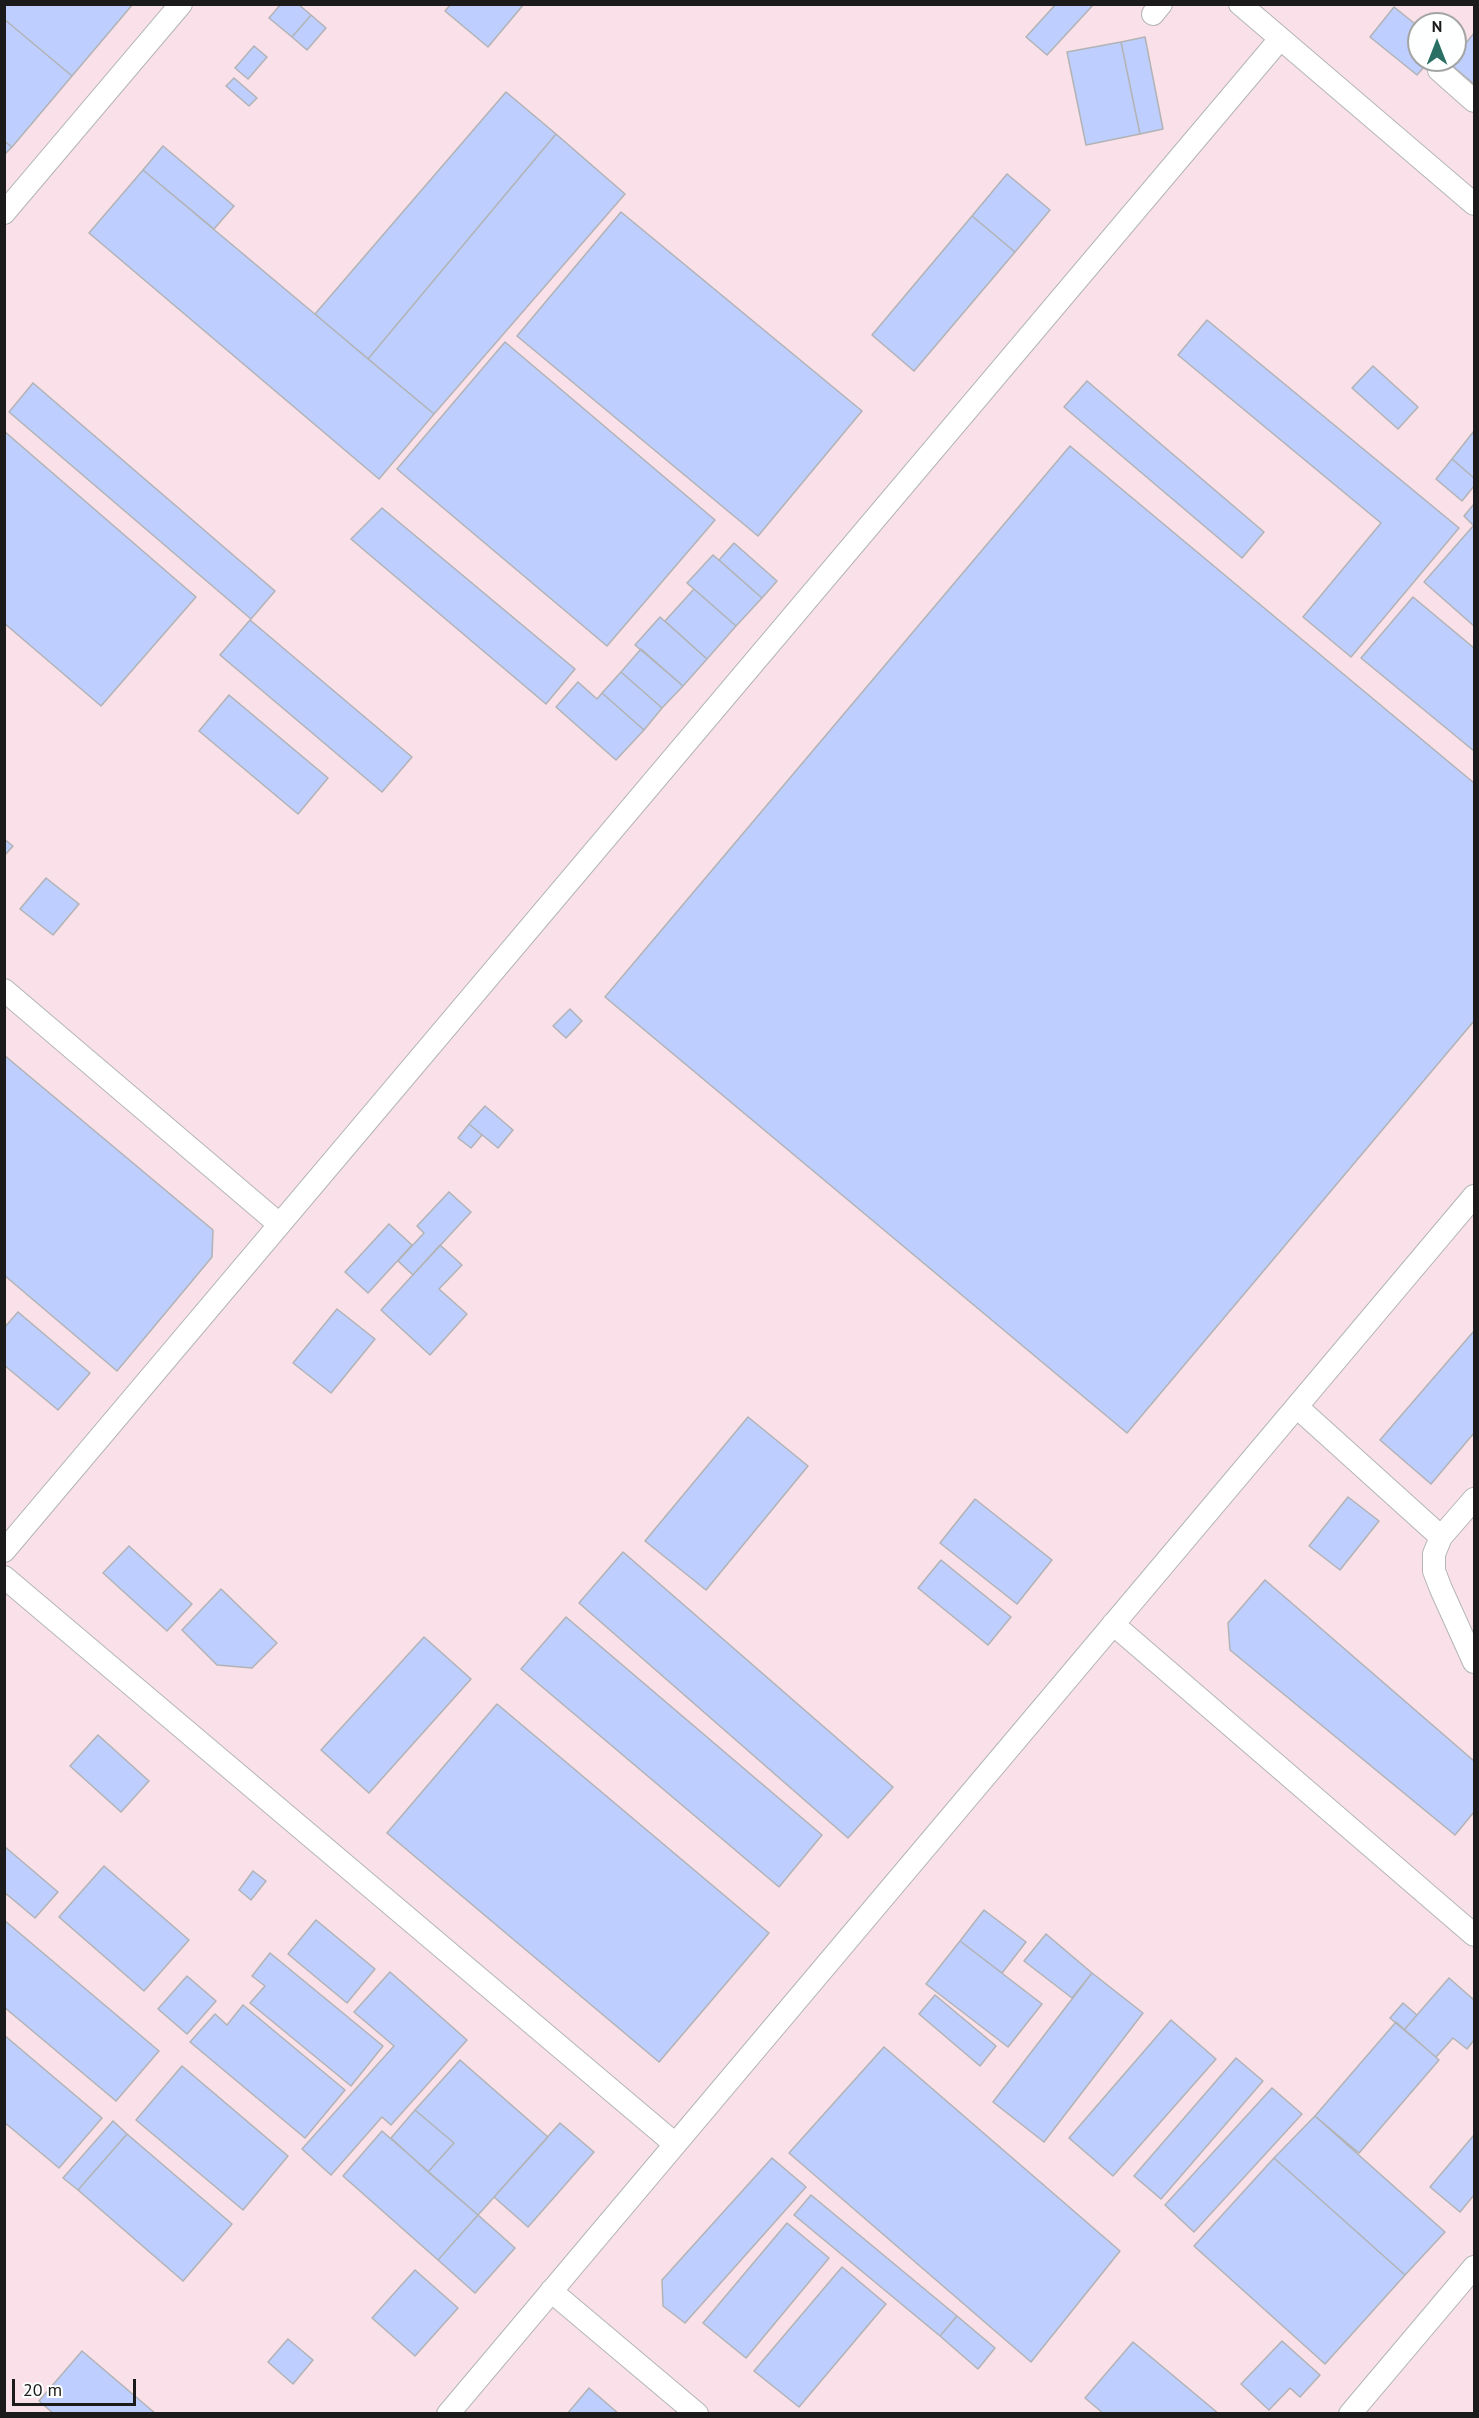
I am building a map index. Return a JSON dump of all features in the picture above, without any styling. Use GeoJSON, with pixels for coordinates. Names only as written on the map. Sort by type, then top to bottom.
{"type":"FeatureCollection","features":[{"type":"Feature","properties":{"kind":"lane"},"geometry":{"type":"LineString","coordinates":[[4,213],[181,4]]}},
{"type":"Feature","properties":{"kind":"lane"},"geometry":{"type":"LineString","coordinates":[[1239,4],[1474,204]]}},
{"type":"Feature","properties":{"kind":"lane"},"geometry":{"type":"LineString","coordinates":[[4,1551],[1280,39]]}},
{"type":"Feature","properties":{"kind":"lane"},"geometry":{"type":"LineString","coordinates":[[1441,72],[1474,101]]}},
{"type":"Feature","properties":{"kind":"lane"},"geometry":{"type":"LineString","coordinates":[[4,990],[279,1224]]}},
{"type":"Feature","properties":{"kind":"lane"},"geometry":{"type":"LineString","coordinates":[[448,2414],[1474,1196]]}},
{"type":"Feature","properties":{"kind":"lane"},"geometry":{"type":"LineString","coordinates":[[1297,1407],[1441,1537]]}},
{"type":"Feature","properties":{"kind":"lane"},"geometry":{"type":"LineString","coordinates":[[1474,1499],[1441,1537],[1434,1554],[1434,1571],[1474,1662]]}},
{"type":"Feature","properties":{"kind":"lane"},"geometry":{"type":"LineString","coordinates":[[4,1577],[675,2144]]}},
{"type":"Feature","properties":{"kind":"lane"},"geometry":{"type":"LineString","coordinates":[[1113,1624],[1474,1935]]}},
{"type":"Feature","properties":{"kind":"lane"},"geometry":{"type":"LineString","coordinates":[[1350,2414],[1474,2267]]}},
{"type":"Feature","properties":{"kind":"lane"},"geometry":{"type":"LineString","coordinates":[[551,2291],[696,2414]]}},
{"type":"Feature","properties":{"kind":"shaded area"},"geometry":{"type":"Polygon","coordinates":[[[5,5],[1474,5],[1474,2413],[5,2413],[5,5]]]}},
{"type":"Feature","properties":{"kind":"building"},"geometry":{"type":"Polygon","coordinates":[[[4,4],[133,4],[72,76],[4,19],[4,4]]]}},
{"type":"Feature","properties":{"kind":"building"},"geometry":{"type":"Polygon","coordinates":[[[281,4],[298,4],[311,15],[292,37],[269,18],[281,4]]]}},
{"type":"Feature","properties":{"kind":"building"},"geometry":{"type":"Polygon","coordinates":[[[451,4],[524,4],[488,47],[445,11],[451,4]]]}},
{"type":"Feature","properties":{"kind":"building"},"geometry":{"type":"Polygon","coordinates":[[[1056,4],[1094,4],[1047,55],[1026,37],[1056,4]]]}},
{"type":"Feature","properties":{"kind":"building"},"geometry":{"type":"Polygon","coordinates":[[[1394,7],[1407,17],[1407,67],[1370,37],[1394,7]]]}},
{"type":"Feature","properties":{"kind":"building"},"geometry":{"type":"Polygon","coordinates":[[[311,15],[326,28],[307,50],[292,37],[311,15]]]}},
{"type":"Feature","properties":{"kind":"building"},"geometry":{"type":"Polygon","coordinates":[[[4,19],[72,76],[12,147],[4,141],[4,19]]]}},
{"type":"Feature","properties":{"kind":"building"},"geometry":{"type":"Polygon","coordinates":[[[1474,33],[1474,84],[1460,72],[1467,72],[1467,42],[1474,33]]]}},
{"type":"Feature","properties":{"kind":"building"},"geometry":{"type":"Polygon","coordinates":[[[1145,37],[1163,129],[1140,134],[1121,42],[1145,37]]]}},
{"type":"Feature","properties":{"kind":"building"},"geometry":{"type":"Polygon","coordinates":[[[1121,42],[1140,134],[1086,145],[1067,52],[1121,42]]]}},
{"type":"Feature","properties":{"kind":"building"},"geometry":{"type":"Polygon","coordinates":[[[254,46],[267,57],[248,79],[235,68],[254,46]]]}},
{"type":"Feature","properties":{"kind":"building"},"geometry":{"type":"Polygon","coordinates":[[[234,78],[257,98],[249,106],[226,86],[234,78]]]}},
{"type":"Feature","properties":{"kind":"building"},"geometry":{"type":"Polygon","coordinates":[[[506,92],[556,134],[368,359],[315,314],[506,92]]]}},
{"type":"Feature","properties":{"kind":"building"},"geometry":{"type":"Polygon","coordinates":[[[556,134],[625,194],[434,414],[368,359],[556,134]]]}},
{"type":"Feature","properties":{"kind":"building"},"geometry":{"type":"Polygon","coordinates":[[[4,141],[12,147],[4,155],[4,141]]]}},
{"type":"Feature","properties":{"kind":"building"},"geometry":{"type":"Polygon","coordinates":[[[163,146],[234,206],[214,229],[143,170],[163,146]]]}},
{"type":"Feature","properties":{"kind":"building"},"geometry":{"type":"Polygon","coordinates":[[[143,170],[434,414],[379,479],[89,233],[143,170]]]}},
{"type":"Feature","properties":{"kind":"building"},"geometry":{"type":"Polygon","coordinates":[[[1007,174],[1050,210],[1015,252],[972,216],[1007,174]]]}},
{"type":"Feature","properties":{"kind":"building"},"geometry":{"type":"Polygon","coordinates":[[[621,212],[862,411],[758,536],[517,336],[621,212]]]}},
{"type":"Feature","properties":{"kind":"building"},"geometry":{"type":"Polygon","coordinates":[[[972,216],[1015,252],[914,371],[872,335],[972,216]]]}},
{"type":"Feature","properties":{"kind":"building"},"geometry":{"type":"Polygon","coordinates":[[[1207,320],[1459,528],[1351,657],[1303,617],[1381,523],[1178,355],[1207,320]]]}},
{"type":"Feature","properties":{"kind":"building"},"geometry":{"type":"Polygon","coordinates":[[[505,342],[715,520],[607,646],[397,469],[505,342]]]}},
{"type":"Feature","properties":{"kind":"building"},"geometry":{"type":"Polygon","coordinates":[[[1373,366],[1418,407],[1398,429],[1352,388],[1373,366]]]}},
{"type":"Feature","properties":{"kind":"building"},"geometry":{"type":"Polygon","coordinates":[[[1087,381],[1264,532],[1242,558],[1064,407],[1087,381]]]}},
{"type":"Feature","properties":{"kind":"building"},"geometry":{"type":"Polygon","coordinates":[[[33,383],[275,591],[251,619],[9,412],[33,383]]]}},
{"type":"Feature","properties":{"kind":"building"},"geometry":{"type":"Polygon","coordinates":[[[4,431],[196,597],[101,706],[4,623],[4,431]]]}},
{"type":"Feature","properties":{"kind":"building"},"geometry":{"type":"Polygon","coordinates":[[[1474,431],[1474,478],[1452,459],[1474,431]]]}},
{"type":"Feature","properties":{"kind":"building"},"geometry":{"type":"Polygon","coordinates":[[[1070,446],[1474,783],[1474,1021],[1127,1433],[605,997],[1070,446]]]}},
{"type":"Feature","properties":{"kind":"building"},"geometry":{"type":"Polygon","coordinates":[[[1452,459],[1474,478],[1474,486],[1462,501],[1436,479],[1452,459]]]}},
{"type":"Feature","properties":{"kind":"building"},"geometry":{"type":"Polygon","coordinates":[[[1474,504],[1474,526],[1464,516],[1474,504]]]}},
{"type":"Feature","properties":{"kind":"building"},"geometry":{"type":"Polygon","coordinates":[[[382,508],[575,669],[546,704],[351,539],[382,508]]]}},
{"type":"Feature","properties":{"kind":"building"},"geometry":{"type":"Polygon","coordinates":[[[1474,525],[1474,626],[1424,582],[1474,525]]]}},
{"type":"Feature","properties":{"kind":"building"},"geometry":{"type":"Polygon","coordinates":[[[734,543],[777,581],[762,598],[719,560],[734,543]]]}},
{"type":"Feature","properties":{"kind":"building"},"geometry":{"type":"Polygon","coordinates":[[[713,555],[762,598],[736,626],[687,583],[713,555]]]}},
{"type":"Feature","properties":{"kind":"building"},"geometry":{"type":"Polygon","coordinates":[[[694,589],[736,626],[707,659],[665,621],[694,589]]]}},
{"type":"Feature","properties":{"kind":"building"},"geometry":{"type":"Polygon","coordinates":[[[1413,597],[1474,648],[1474,751],[1361,658],[1413,597]]]}},
{"type":"Feature","properties":{"kind":"building"},"geometry":{"type":"Polygon","coordinates":[[[660,617],[707,659],[683,686],[635,645],[660,617]]]}},
{"type":"Feature","properties":{"kind":"building"},"geometry":{"type":"Polygon","coordinates":[[[250,620],[412,757],[382,792],[220,655],[250,620]]]}},
{"type":"Feature","properties":{"kind":"building"},"geometry":{"type":"Polygon","coordinates":[[[641,649],[683,686],[662,708],[621,672],[641,649]]]}},
{"type":"Feature","properties":{"kind":"building"},"geometry":{"type":"Polygon","coordinates":[[[621,672],[662,708],[644,730],[602,693],[621,672]]]}},
{"type":"Feature","properties":{"kind":"building"},"geometry":{"type":"Polygon","coordinates":[[[578,682],[597,699],[602,693],[644,730],[616,760],[556,707],[578,682]]]}},
{"type":"Feature","properties":{"kind":"building"},"geometry":{"type":"Polygon","coordinates":[[[229,695],[328,778],[298,814],[199,731],[229,695]]]}},
{"type":"Feature","properties":{"kind":"building"},"geometry":{"type":"Polygon","coordinates":[[[4,839],[13,846],[4,856],[4,839]]]}},
{"type":"Feature","properties":{"kind":"building"},"geometry":{"type":"Polygon","coordinates":[[[46,878],[79,904],[53,935],[20,909],[46,878]]]}},
{"type":"Feature","properties":{"kind":"building"},"geometry":{"type":"Polygon","coordinates":[[[570,1009],[582,1021],[566,1038],[553,1026],[570,1009]]]}},
{"type":"Feature","properties":{"kind":"building"},"geometry":{"type":"Polygon","coordinates":[[[4,1055],[213,1230],[212,1257],[117,1371],[4,1275],[4,1055]]]}},
{"type":"Feature","properties":{"kind":"building"},"geometry":{"type":"Polygon","coordinates":[[[485,1106],[513,1130],[498,1148],[469,1124],[485,1106]]]}},
{"type":"Feature","properties":{"kind":"building"},"geometry":{"type":"Polygon","coordinates":[[[469,1124],[482,1135],[471,1148],[458,1138],[469,1124]]]}},
{"type":"Feature","properties":{"kind":"building"},"geometry":{"type":"Polygon","coordinates":[[[449,1192],[471,1212],[413,1275],[398,1261],[424,1233],[417,1226],[449,1192]]]}},
{"type":"Feature","properties":{"kind":"building"},"geometry":{"type":"Polygon","coordinates":[[[389,1224],[412,1245],[368,1293],[345,1272],[389,1224]]]}},
{"type":"Feature","properties":{"kind":"building"},"geometry":{"type":"Polygon","coordinates":[[[440,1245],[462,1265],[439,1289],[467,1314],[430,1355],[381,1310],[440,1245]]]}},
{"type":"Feature","properties":{"kind":"building"},"geometry":{"type":"Polygon","coordinates":[[[337,1309],[375,1339],[331,1393],[293,1363],[337,1309]]]}},
{"type":"Feature","properties":{"kind":"building"},"geometry":{"type":"Polygon","coordinates":[[[18,1312],[90,1373],[58,1410],[4,1365],[4,1328],[18,1312]]]}},
{"type":"Feature","properties":{"kind":"building"},"geometry":{"type":"Polygon","coordinates":[[[1474,1331],[1474,1433],[1431,1484],[1380,1440],[1474,1331]]]}},
{"type":"Feature","properties":{"kind":"building"},"geometry":{"type":"Polygon","coordinates":[[[748,1417],[808,1466],[706,1590],[645,1541],[748,1417]]]}},
{"type":"Feature","properties":{"kind":"building"},"geometry":{"type":"Polygon","coordinates":[[[1348,1497],[1379,1521],[1340,1570],[1309,1546],[1348,1497]]]}},
{"type":"Feature","properties":{"kind":"building"},"geometry":{"type":"Polygon","coordinates":[[[975,1499],[1052,1560],[1017,1604],[940,1543],[975,1499]]]}},
{"type":"Feature","properties":{"kind":"building"},"geometry":{"type":"Polygon","coordinates":[[[129,1546],[192,1604],[167,1631],[103,1573],[129,1546]]]}},
{"type":"Feature","properties":{"kind":"building"},"geometry":{"type":"Polygon","coordinates":[[[623,1552],[893,1787],[848,1838],[579,1603],[623,1552]]]}},
{"type":"Feature","properties":{"kind":"building"},"geometry":{"type":"Polygon","coordinates":[[[941,1560],[1011,1617],[988,1645],[918,1588],[941,1560]]]}},
{"type":"Feature","properties":{"kind":"building"},"geometry":{"type":"Polygon","coordinates":[[[1265,1580],[1474,1761],[1474,1812],[1455,1835],[1230,1650],[1228,1623],[1265,1580]]]}},
{"type":"Feature","properties":{"kind":"building"},"geometry":{"type":"Polygon","coordinates":[[[221,1589],[277,1643],[252,1668],[217,1665],[182,1630],[221,1589]]]}},
{"type":"Feature","properties":{"kind":"building"},"geometry":{"type":"Polygon","coordinates":[[[566,1617],[822,1835],[779,1887],[521,1669],[566,1617]]]}},
{"type":"Feature","properties":{"kind":"building"},"geometry":{"type":"Polygon","coordinates":[[[424,1637],[471,1679],[369,1793],[321,1750],[424,1637]]]}},
{"type":"Feature","properties":{"kind":"building"},"geometry":{"type":"Polygon","coordinates":[[[497,1704],[769,1933],[659,2062],[387,1833],[497,1704]]]}},
{"type":"Feature","properties":{"kind":"building"},"geometry":{"type":"Polygon","coordinates":[[[98,1735],[149,1781],[121,1812],[70,1766],[98,1735]]]}},
{"type":"Feature","properties":{"kind":"building"},"geometry":{"type":"Polygon","coordinates":[[[4,1846],[58,1892],[35,1918],[4,1892],[4,1846]]]}},
{"type":"Feature","properties":{"kind":"building"},"geometry":{"type":"Polygon","coordinates":[[[104,1866],[189,1940],[144,1991],[59,1917],[104,1866]]]}},
{"type":"Feature","properties":{"kind":"building"},"geometry":{"type":"Polygon","coordinates":[[[253,1871],[266,1881],[251,1900],[239,1890],[253,1871]]]}},
{"type":"Feature","properties":{"kind":"building"},"geometry":{"type":"Polygon","coordinates":[[[984,1910],[1026,1942],[1002,1973],[960,1941],[984,1910]]]}},
{"type":"Feature","properties":{"kind":"building"},"geometry":{"type":"Polygon","coordinates":[[[4,1920],[159,2051],[116,2101],[4,2007],[4,1920]]]}},
{"type":"Feature","properties":{"kind":"building"},"geometry":{"type":"Polygon","coordinates":[[[316,1920],[375,1969],[347,2003],[288,1954],[316,1920]]]}},
{"type":"Feature","properties":{"kind":"building"},"geometry":{"type":"Polygon","coordinates":[[[1046,1934],[1092,1973],[1072,1998],[1024,1961],[1046,1934]]]}},
{"type":"Feature","properties":{"kind":"building"},"geometry":{"type":"Polygon","coordinates":[[[960,1941],[1042,2004],[1008,2047],[926,1984],[960,1941]]]}},
{"type":"Feature","properties":{"kind":"building"},"geometry":{"type":"Polygon","coordinates":[[[270,1953],[383,2046],[351,2086],[250,2003],[265,1986],[252,1976],[270,1953]]]}},
{"type":"Feature","properties":{"kind":"building"},"geometry":{"type":"Polygon","coordinates":[[[390,1972],[467,2040],[391,2125],[382,2117],[331,2175],[302,2149],[394,2046],[354,2012],[390,1972]]]}},
{"type":"Feature","properties":{"kind":"building"},"geometry":{"type":"Polygon","coordinates":[[[1092,1973],[1143,2013],[1044,2142],[993,2102],[1092,1973]]]}},
{"type":"Feature","properties":{"kind":"building"},"geometry":{"type":"Polygon","coordinates":[[[187,1976],[216,2001],[187,2034],[158,2009],[187,1976]]]}},
{"type":"Feature","properties":{"kind":"building"},"geometry":{"type":"Polygon","coordinates":[[[1449,1978],[1474,2000],[1474,2040],[1467,2049],[1453,2038],[1436,2057],[1404,2030],[1449,1978]]]}},
{"type":"Feature","properties":{"kind":"building"},"geometry":{"type":"Polygon","coordinates":[[[935,1995],[996,2046],[980,2066],[919,2014],[935,1995]]]}},
{"type":"Feature","properties":{"kind":"building"},"geometry":{"type":"Polygon","coordinates":[[[1403,2003],[1417,2015],[1404,2030],[1390,2018],[1403,2003]]]}},
{"type":"Feature","properties":{"kind":"building"},"geometry":{"type":"Polygon","coordinates":[[[243,2005],[345,2090],[305,2138],[190,2042],[215,2014],[227,2025],[243,2005]]]}},
{"type":"Feature","properties":{"kind":"building"},"geometry":{"type":"Polygon","coordinates":[[[1171,2020],[1216,2059],[1113,2176],[1069,2138],[1171,2020]]]}},
{"type":"Feature","properties":{"kind":"building"},"geometry":{"type":"Polygon","coordinates":[[[1396,2022],[1439,2060],[1359,2153],[1315,2116],[1396,2022]]]}},
{"type":"Feature","properties":{"kind":"building"},"geometry":{"type":"Polygon","coordinates":[[[4,2035],[102,2118],[59,2168],[4,2122],[4,2035]]]}},
{"type":"Feature","properties":{"kind":"building"},"geometry":{"type":"Polygon","coordinates":[[[884,2047],[1120,2251],[1031,2362],[789,2153],[884,2047]]]}},
{"type":"Feature","properties":{"kind":"building"},"geometry":{"type":"Polygon","coordinates":[[[1236,2058],[1263,2081],[1161,2199],[1134,2176],[1236,2058]]]}},
{"type":"Feature","properties":{"kind":"building"},"geometry":{"type":"Polygon","coordinates":[[[460,2060],[548,2137],[478,2215],[428,2172],[454,2143],[415,2110],[460,2060]]]}},
{"type":"Feature","properties":{"kind":"building"},"geometry":{"type":"Polygon","coordinates":[[[182,2066],[288,2156],[243,2210],[136,2120],[182,2066]]]}},
{"type":"Feature","properties":{"kind":"building"},"geometry":{"type":"Polygon","coordinates":[[[1272,2088],[1302,2114],[1194,2232],[1165,2205],[1272,2088]]]}},
{"type":"Feature","properties":{"kind":"building"},"geometry":{"type":"Polygon","coordinates":[[[415,2110],[454,2143],[428,2172],[391,2138],[415,2110]]]}},
{"type":"Feature","properties":{"kind":"building"},"geometry":{"type":"Polygon","coordinates":[[[1315,2116],[1445,2232],[1405,2275],[1274,2158],[1315,2116]]]}},
{"type":"Feature","properties":{"kind":"building"},"geometry":{"type":"Polygon","coordinates":[[[113,2121],[127,2134],[78,2190],[63,2178],[113,2121]]]}},
{"type":"Feature","properties":{"kind":"building"},"geometry":{"type":"Polygon","coordinates":[[[560,2123],[594,2152],[528,2227],[494,2197],[560,2123]]]}},
{"type":"Feature","properties":{"kind":"building"},"geometry":{"type":"Polygon","coordinates":[[[382,2131],[478,2215],[438,2260],[343,2176],[382,2131]]]}},
{"type":"Feature","properties":{"kind":"building"},"geometry":{"type":"Polygon","coordinates":[[[127,2134],[232,2224],[183,2281],[78,2190],[127,2134]]]}},
{"type":"Feature","properties":{"kind":"building"},"geometry":{"type":"Polygon","coordinates":[[[1474,2135],[1474,2195],[1460,2212],[1430,2187],[1474,2135]]]}},
{"type":"Feature","properties":{"kind":"building"},"geometry":{"type":"Polygon","coordinates":[[[772,2158],[806,2187],[685,2323],[663,2306],[662,2280],[772,2158]]]}},
{"type":"Feature","properties":{"kind":"building"},"geometry":{"type":"Polygon","coordinates":[[[1274,2158],[1405,2275],[1325,2364],[1194,2246],[1274,2158]]]}},
{"type":"Feature","properties":{"kind":"building"},"geometry":{"type":"Polygon","coordinates":[[[811,2195],[957,2316],[940,2336],[794,2215],[811,2195]]]}},
{"type":"Feature","properties":{"kind":"building"},"geometry":{"type":"Polygon","coordinates":[[[478,2215],[515,2248],[475,2293],[438,2260],[478,2215]]]}},
{"type":"Feature","properties":{"kind":"building"},"geometry":{"type":"Polygon","coordinates":[[[787,2223],[829,2258],[746,2358],[703,2323],[787,2223]]]}},
{"type":"Feature","properties":{"kind":"building"},"geometry":{"type":"Polygon","coordinates":[[[842,2267],[886,2304],[799,2407],[754,2371],[842,2267]]]}},
{"type":"Feature","properties":{"kind":"building"},"geometry":{"type":"Polygon","coordinates":[[[415,2270],[458,2308],[415,2356],[372,2318],[415,2270]]]}},
{"type":"Feature","properties":{"kind":"building"},"geometry":{"type":"Polygon","coordinates":[[[957,2316],[995,2348],[978,2369],[940,2336],[957,2316]]]}},
{"type":"Feature","properties":{"kind":"building"},"geometry":{"type":"Polygon","coordinates":[[[288,2339],[313,2360],[293,2384],[268,2362],[288,2339]]]}},
{"type":"Feature","properties":{"kind":"building"},"geometry":{"type":"Polygon","coordinates":[[[1282,2341],[1320,2375],[1300,2397],[1290,2388],[1269,2410],[1241,2384],[1282,2341]]]}},
{"type":"Feature","properties":{"kind":"building"},"geometry":{"type":"Polygon","coordinates":[[[1133,2342],[1219,2414],[1104,2414],[1085,2398],[1133,2342]]]}},
{"type":"Feature","properties":{"kind":"building"},"geometry":{"type":"Polygon","coordinates":[[[82,2351],[156,2414],[54,2414],[39,2401],[82,2351]]]}},
{"type":"Feature","properties":{"kind":"building"},"geometry":{"type":"Polygon","coordinates":[[[589,2388],[619,2414],[567,2414],[589,2388]]]}}]}
